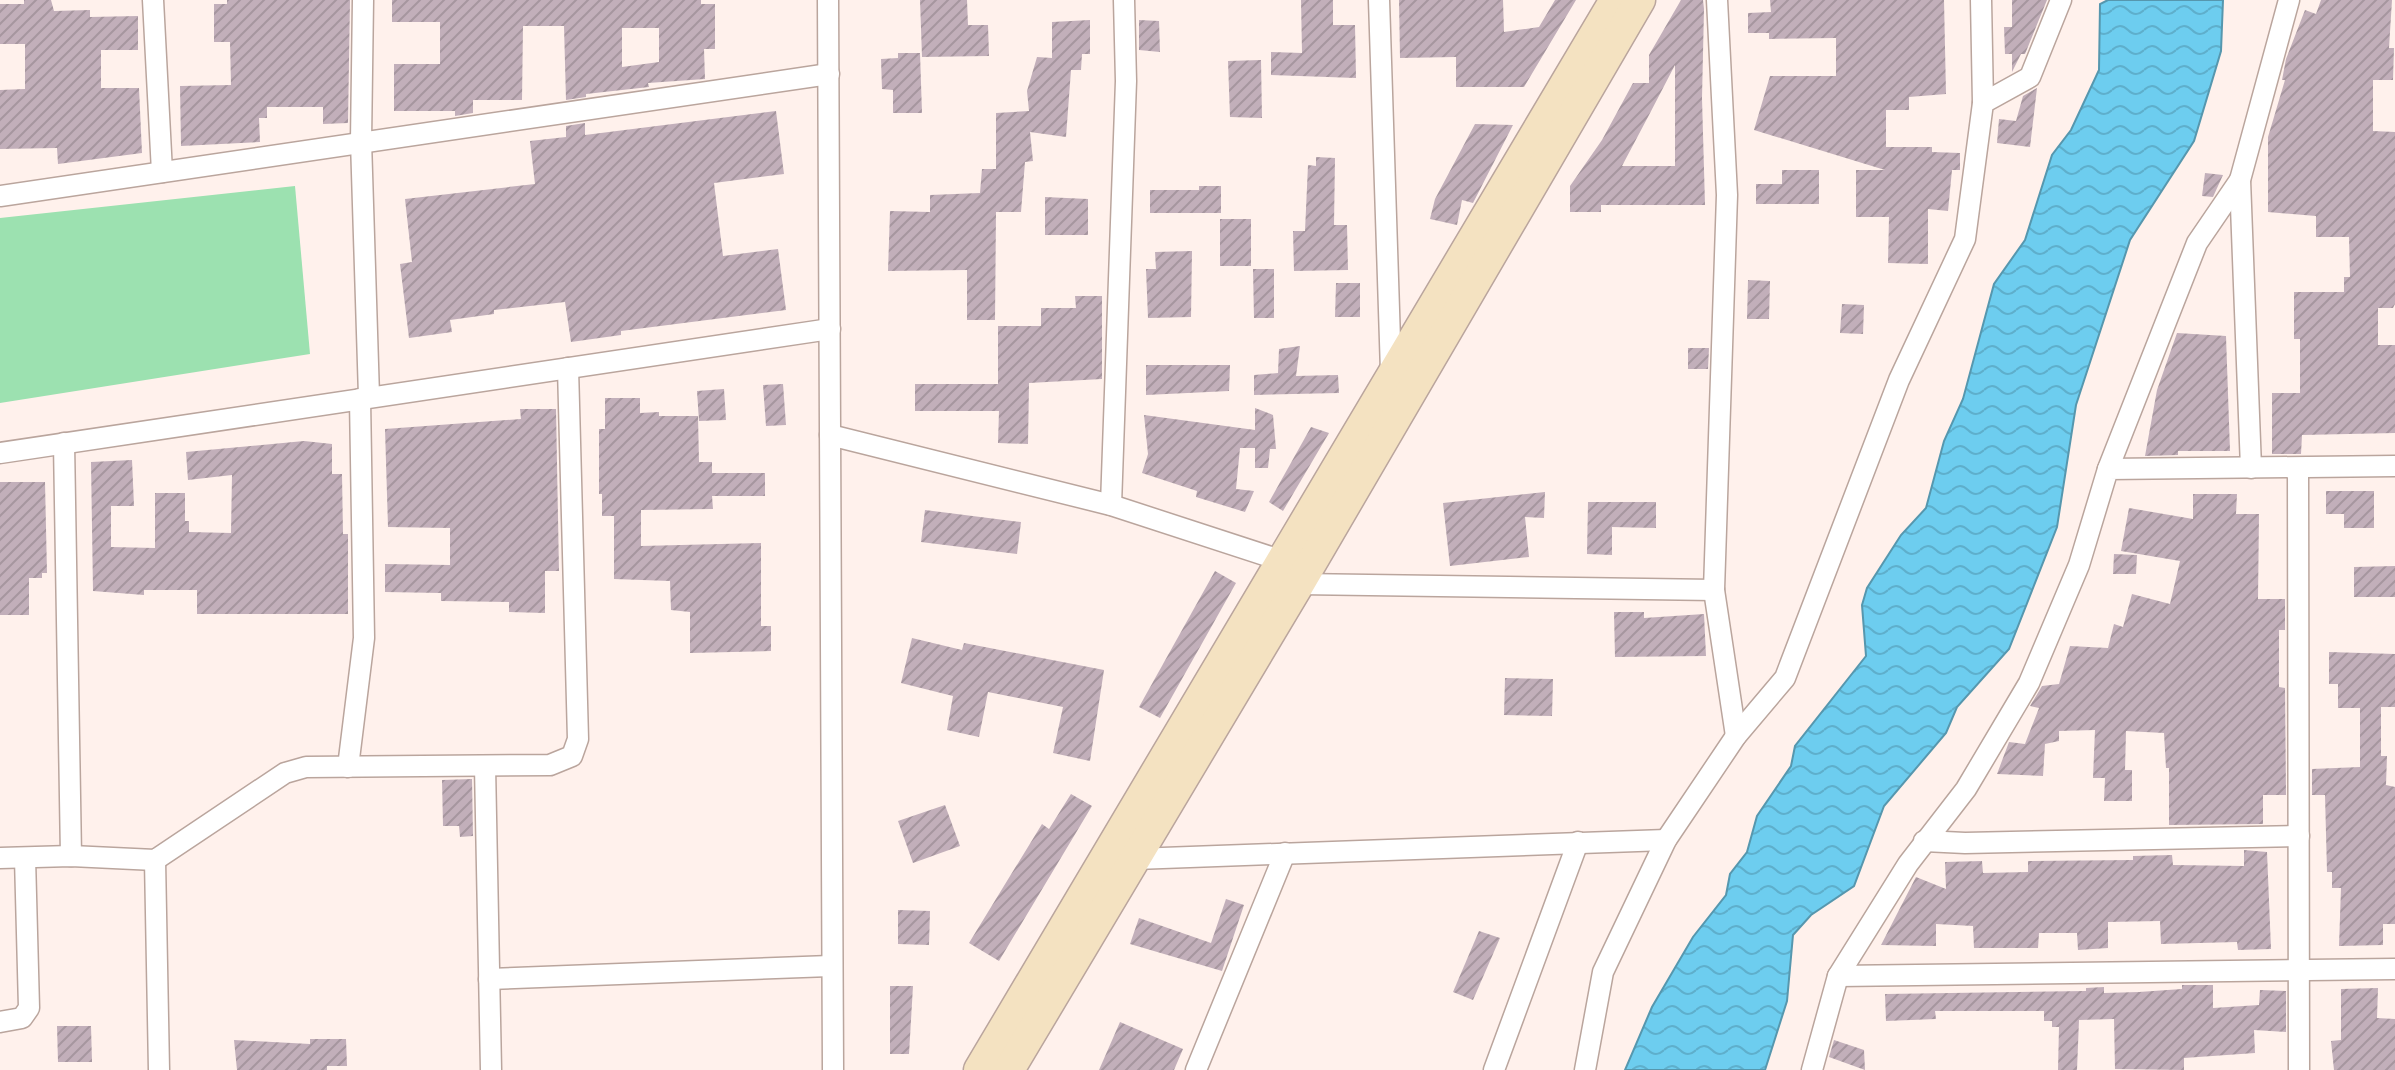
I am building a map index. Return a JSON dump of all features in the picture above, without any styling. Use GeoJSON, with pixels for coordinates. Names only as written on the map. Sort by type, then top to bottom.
{"type":"FeatureCollection","features":[{"type":"Feature","properties":{"kind":"street"},"geometry":{"type":"LineString","coordinates":[[153,0],[162,172]]}},
{"type":"Feature","properties":{"kind":"street"},"geometry":{"type":"LineString","coordinates":[[348,767],[364,638],[363,0]]}},
{"type":"Feature","properties":{"kind":"street"},"geometry":{"type":"LineString","coordinates":[[828,0],[830,966],[833,1070]]}},
{"type":"Feature","properties":{"kind":"street"},"geometry":{"type":"LineString","coordinates":[[1111,505],[1126,81],[1124,0]]}},
{"type":"Feature","properties":{"kind":"street"},"geometry":{"type":"LineString","coordinates":[[1379,0],[1391,376]]}},
{"type":"Feature","properties":{"kind":"street"},"geometry":{"type":"LineString","coordinates":[[1009,1070],[1135,859],[1291,572],[1391,376],[1615,0]]}},
{"type":"Feature","properties":{"kind":"street"},"geometry":{"type":"LineString","coordinates":[[979,1070],[1291,572],[1640,0]]}},
{"type":"Feature","properties":{"kind":"street"},"geometry":{"type":"LineString","coordinates":[[1717,0],[1727,195],[1714,590],[1736,736]]}},
{"type":"Feature","properties":{"kind":"street"},"geometry":{"type":"LineString","coordinates":[[1585,1070],[1603,972],[1666,840],[1736,736],[1785,678],[1899,380],[1965,239],[1983,103],[1981,0]]}},
{"type":"Feature","properties":{"kind":"street"},"geometry":{"type":"LineString","coordinates":[[1983,103],[2030,77],[2061,0]]}},
{"type":"Feature","properties":{"kind":"street"},"geometry":{"type":"LineString","coordinates":[[2251,468],[2240,180],[2289,0]]}},
{"type":"Feature","properties":{"kind":"street"},"geometry":{"type":"LineString","coordinates":[[0,196],[829,74]]}},
{"type":"Feature","properties":{"kind":"street"},"geometry":{"type":"LineString","coordinates":[[1812,1070],[1838,976],[1924,841],[1966,789],[2029,683],[2079,565],[2108,469],[2197,243],[2240,180]]}},
{"type":"Feature","properties":{"kind":"street"},"geometry":{"type":"LineString","coordinates":[[0,453],[830,329]]}},
{"type":"Feature","properties":{"kind":"street"},"geometry":{"type":"LineString","coordinates":[[0,858],[71,856],[155,860],[285,773],[306,767],[550,765],[572,756],[578,739],[568,368]]}},
{"type":"Feature","properties":{"kind":"street"},"geometry":{"type":"LineString","coordinates":[[830,435],[1111,505],[1291,572],[1714,590]]}},
{"type":"Feature","properties":{"kind":"street"},"geometry":{"type":"LineString","coordinates":[[64,443],[71,856]]}},
{"type":"Feature","properties":{"kind":"street"},"geometry":{"type":"LineString","coordinates":[[2108,469],[2395,466]]}},
{"type":"Feature","properties":{"kind":"street"},"geometry":{"type":"LineString","coordinates":[[2298,468],[2299,1070]]}},
{"type":"Feature","properties":{"kind":"street"},"geometry":{"type":"LineString","coordinates":[[485,766],[491,1070]]}},
{"type":"Feature","properties":{"kind":"street"},"geometry":{"type":"LineString","coordinates":[[1924,841],[1965,843],[2299,836]]}},
{"type":"Feature","properties":{"kind":"street"},"geometry":{"type":"LineString","coordinates":[[1135,859],[1666,840]]}},
{"type":"Feature","properties":{"kind":"street"},"geometry":{"type":"LineString","coordinates":[[1494,1070],[1578,842]]}},
{"type":"Feature","properties":{"kind":"street"},"geometry":{"type":"LineString","coordinates":[[1196,1070],[1285,853]]}},
{"type":"Feature","properties":{"kind":"street"},"geometry":{"type":"LineString","coordinates":[[0,1022],[22,1018],[29,1008],[25,858]]}},
{"type":"Feature","properties":{"kind":"street"},"geometry":{"type":"LineString","coordinates":[[155,860],[159,1070]]}},
{"type":"Feature","properties":{"kind":"street"},"geometry":{"type":"LineString","coordinates":[[489,979],[830,966]]}},
{"type":"Feature","properties":{"kind":"street"},"geometry":{"type":"LineString","coordinates":[[1838,976],[2395,969]]}},
{"type":"Feature","properties":{"kind":"green space"},"geometry":{"type":"Polygon","coordinates":[[[295,186],[310,354],[0,403],[0,218],[295,186]]]}},
{"type":"Feature","properties":{"kind":"water"},"geometry":{"type":"Polygon","coordinates":[[[2108,0],[2223,0],[2221,51],[2194,141],[2130,240],[2076,405],[2057,527],[2009,649],[1957,707],[1946,733],[1884,806],[1854,886],[1811,915],[1793,935],[1787,1001],[1765,1070],[1625,1070],[1652,1007],[1693,937],[1726,895],[1730,874],[1747,852],[1757,816],[1791,766],[1795,746],[1866,656],[1862,605],[1867,588],[1901,535],[1926,508],[1944,441],[1963,399],[1994,284],[2025,240],[2052,155],[2071,130],[2099,70],[2100,4],[2108,0]]]}},
{"type":"Feature","properties":{"kind":"building"},"geometry":{"type":"Polygon","coordinates":[[[24,0],[51,0],[54,11],[90,10],[90,17],[138,16],[138,50],[101,50],[101,88],[139,88],[142,153],[58,164],[57,148],[0,149],[0,90],[25,89],[25,44],[0,44],[0,4],[24,4],[24,0]]]}},
{"type":"Feature","properties":{"kind":"building"},"geometry":{"type":"Polygon","coordinates":[[[227,0],[350,0],[348,123],[323,124],[323,107],[267,107],[267,118],[259,118],[260,142],[181,146],[180,86],[231,85],[230,42],[214,42],[214,4],[227,4],[227,0]]]}},
{"type":"Feature","properties":{"kind":"building"},"geometry":{"type":"Polygon","coordinates":[[[392,0],[701,0],[701,4],[715,4],[715,49],[704,49],[705,79],[648,83],[649,87],[586,94],[586,97],[566,100],[564,26],[523,26],[522,100],[473,100],[473,113],[455,116],[455,111],[394,111],[394,64],[440,64],[440,22],[392,22],[392,0]],[[622,28],[622,67],[659,62],[659,28],[622,28]]]}},
{"type":"Feature","properties":{"kind":"building"},"geometry":{"type":"Polygon","coordinates":[[[920,0],[967,0],[968,25],[988,25],[989,56],[922,57],[920,0]]]}},
{"type":"Feature","properties":{"kind":"building"},"geometry":{"type":"Polygon","coordinates":[[[1301,0],[1333,0],[1333,25],[1355,25],[1356,78],[1271,75],[1271,52],[1302,53],[1301,0]]]}},
{"type":"Feature","properties":{"kind":"building"},"geometry":{"type":"Polygon","coordinates":[[[1399,0],[1503,0],[1504,32],[1539,27],[1555,0],[1576,0],[1524,87],[1456,87],[1456,57],[1400,58],[1399,0]]]}},
{"type":"Feature","properties":{"kind":"building"},"geometry":{"type":"Polygon","coordinates":[[[1681,0],[1703,0],[1705,205],[1601,205],[1601,212],[1570,212],[1570,186],[1602,140],[1633,83],[1649,83],[1649,55],[1681,0]],[[1675,65],[1622,166],[1675,166],[1675,65]]]}},
{"type":"Feature","properties":{"kind":"building"},"geometry":{"type":"Polygon","coordinates":[[[1770,0],[1944,0],[1946,94],[1909,97],[1909,110],[1886,110],[1886,147],[1932,147],[1932,152],[1960,153],[1960,170],[1952,170],[1948,211],[1928,209],[1928,264],[1888,263],[1889,217],[1856,217],[1856,170],[1885,170],[1754,130],[1770,76],[1836,76],[1836,38],[1769,39],[1769,33],[1748,33],[1748,13],[1771,12],[1770,0]]]}},
{"type":"Feature","properties":{"kind":"building"},"geometry":{"type":"Polygon","coordinates":[[[2012,0],[2047,0],[2025,54],[2021,54],[2012,72],[2012,54],[2005,54],[2004,27],[2012,27],[2012,0]]]}},
{"type":"Feature","properties":{"kind":"building"},"geometry":{"type":"Polygon","coordinates":[[[2321,0],[2392,0],[2389,48],[2394,48],[2393,80],[2373,80],[2373,131],[2395,132],[2395,304],[2393,308],[2378,308],[2378,345],[2395,345],[2395,433],[2302,435],[2301,454],[2272,454],[2272,393],[2300,393],[2300,339],[2294,339],[2294,292],[2344,292],[2344,277],[2350,277],[2349,237],[2316,237],[2316,216],[2268,212],[2268,137],[2285,80],[2282,80],[2286,59],[2305,10],[2316,14],[2321,0]]]}},
{"type":"Feature","properties":{"kind":"building"},"geometry":{"type":"Polygon","coordinates":[[[1090,20],[1090,54],[1082,54],[1081,70],[1071,70],[1066,137],[1030,132],[1033,161],[1025,162],[1021,212],[996,212],[995,320],[967,320],[967,270],[888,271],[890,211],[930,212],[930,195],[980,193],[982,169],[996,169],[996,113],[1029,111],[1027,91],[1037,57],[1052,58],[1052,22],[1090,20]]]}},
{"type":"Feature","properties":{"kind":"building"},"geometry":{"type":"Polygon","coordinates":[[[1139,20],[1159,21],[1160,52],[1139,50],[1139,20]]]}},
{"type":"Feature","properties":{"kind":"building"},"geometry":{"type":"Polygon","coordinates":[[[898,53],[920,53],[922,113],[893,113],[893,90],[882,89],[881,59],[898,58],[898,53]]]}},
{"type":"Feature","properties":{"kind":"building"},"geometry":{"type":"Polygon","coordinates":[[[1261,60],[1262,118],[1230,117],[1228,61],[1261,60]]]}},
{"type":"Feature","properties":{"kind":"building"},"geometry":{"type":"Polygon","coordinates":[[[2037,88],[2030,147],[1997,143],[1999,119],[2016,121],[2023,96],[2037,88]]]}},
{"type":"Feature","properties":{"kind":"building"},"geometry":{"type":"Polygon","coordinates":[[[776,111],[784,174],[714,183],[723,256],[778,249],[786,310],[621,331],[621,335],[571,342],[565,302],[494,310],[494,314],[450,320],[452,332],[409,338],[400,264],[412,262],[405,199],[535,184],[530,141],[566,137],[566,126],[585,123],[585,135],[776,111]]]}},
{"type":"Feature","properties":{"kind":"building"},"geometry":{"type":"Polygon","coordinates":[[[1475,124],[1513,125],[1473,203],[1462,200],[1457,225],[1430,219],[1435,199],[1475,124]]]}},
{"type":"Feature","properties":{"kind":"building"},"geometry":{"type":"Polygon","coordinates":[[[1316,157],[1335,158],[1334,225],[1347,225],[1348,270],[1294,271],[1293,231],[1305,231],[1308,165],[1316,166],[1316,157]]]}},
{"type":"Feature","properties":{"kind":"building"},"geometry":{"type":"Polygon","coordinates":[[[1782,170],[1819,170],[1819,204],[1756,204],[1756,184],[1782,184],[1782,170]]]}},
{"type":"Feature","properties":{"kind":"building"},"geometry":{"type":"Polygon","coordinates":[[[2205,173],[2223,175],[2213,197],[2202,196],[2205,173]]]}},
{"type":"Feature","properties":{"kind":"building"},"geometry":{"type":"Polygon","coordinates":[[[1199,186],[1221,186],[1221,213],[1150,213],[1150,190],[1199,190],[1199,186]]]}},
{"type":"Feature","properties":{"kind":"building"},"geometry":{"type":"Polygon","coordinates":[[[1045,197],[1088,199],[1088,235],[1045,235],[1045,197]]]}},
{"type":"Feature","properties":{"kind":"building"},"geometry":{"type":"Polygon","coordinates":[[[1220,219],[1251,219],[1251,266],[1220,266],[1220,219]]]}},
{"type":"Feature","properties":{"kind":"building"},"geometry":{"type":"Polygon","coordinates":[[[1192,251],[1191,317],[1148,318],[1146,269],[1156,269],[1155,252],[1192,251]]]}},
{"type":"Feature","properties":{"kind":"building"},"geometry":{"type":"Polygon","coordinates":[[[1253,269],[1274,269],[1274,318],[1254,318],[1253,269]]]}},
{"type":"Feature","properties":{"kind":"building"},"geometry":{"type":"Polygon","coordinates":[[[1748,280],[1770,281],[1769,319],[1747,319],[1748,280]]]}},
{"type":"Feature","properties":{"kind":"building"},"geometry":{"type":"Polygon","coordinates":[[[1336,283],[1360,283],[1360,317],[1335,317],[1336,283]]]}},
{"type":"Feature","properties":{"kind":"building"},"geometry":{"type":"Polygon","coordinates":[[[1075,296],[1102,296],[1102,379],[1029,383],[1028,444],[998,443],[999,411],[915,411],[915,384],[998,384],[998,326],[1041,326],[1041,308],[1076,308],[1075,296]]]}},
{"type":"Feature","properties":{"kind":"building"},"geometry":{"type":"Polygon","coordinates":[[[1842,304],[1864,305],[1863,334],[1840,333],[1842,304]]]}},
{"type":"Feature","properties":{"kind":"building"},"geometry":{"type":"Polygon","coordinates":[[[2177,333],[2226,336],[2230,451],[2178,451],[2178,455],[2145,456],[2157,390],[2177,333]]]}},
{"type":"Feature","properties":{"kind":"building"},"geometry":{"type":"Polygon","coordinates":[[[1300,346],[1296,376],[1338,375],[1339,393],[1254,395],[1254,375],[1278,373],[1279,349],[1300,346]]]}},
{"type":"Feature","properties":{"kind":"building"},"geometry":{"type":"Polygon","coordinates":[[[1688,348],[1709,348],[1708,369],[1688,369],[1688,348]]]}},
{"type":"Feature","properties":{"kind":"building"},"geometry":{"type":"Polygon","coordinates":[[[1146,365],[1230,365],[1229,391],[1146,395],[1146,365]]]}},
{"type":"Feature","properties":{"kind":"building"},"geometry":{"type":"Polygon","coordinates":[[[783,384],[786,425],[766,426],[763,385],[783,384]]]}},
{"type":"Feature","properties":{"kind":"building"},"geometry":{"type":"Polygon","coordinates":[[[724,389],[726,420],[699,421],[697,391],[724,389]]]}},
{"type":"Feature","properties":{"kind":"building"},"geometry":{"type":"Polygon","coordinates":[[[605,398],[640,398],[640,413],[698,416],[699,462],[712,462],[712,473],[765,473],[765,496],[712,496],[713,509],[641,510],[641,546],[761,543],[761,626],[771,626],[771,651],[690,653],[690,612],[671,610],[670,581],[614,579],[614,516],[602,516],[602,494],[599,494],[599,429],[605,429],[605,398]]]}},
{"type":"Feature","properties":{"kind":"building"},"geometry":{"type":"Polygon","coordinates":[[[1255,408],[1273,415],[1276,449],[1270,449],[1268,468],[1255,468],[1255,448],[1240,448],[1236,489],[1254,491],[1245,512],[1196,497],[1197,491],[1142,473],[1148,454],[1144,415],[1255,430],[1255,408]]]}},
{"type":"Feature","properties":{"kind":"building"},"geometry":{"type":"Polygon","coordinates":[[[520,409],[556,409],[559,571],[545,571],[545,613],[509,612],[509,602],[441,601],[441,593],[385,592],[385,564],[450,565],[450,528],[388,527],[385,429],[521,419],[520,409]]]}},
{"type":"Feature","properties":{"kind":"building"},"geometry":{"type":"Polygon","coordinates":[[[1311,427],[1329,433],[1283,511],[1269,502],[1311,427]]]}},
{"type":"Feature","properties":{"kind":"building"},"geometry":{"type":"Polygon","coordinates":[[[304,441],[332,444],[332,474],[342,474],[343,534],[348,534],[348,614],[197,614],[197,590],[144,590],[144,595],[93,591],[91,462],[132,460],[134,506],[111,506],[111,547],[155,548],[155,493],[185,493],[185,521],[189,521],[189,532],[231,533],[232,475],[188,480],[186,452],[304,441]]]}},
{"type":"Feature","properties":{"kind":"building"},"geometry":{"type":"Polygon","coordinates":[[[0,482],[45,482],[47,573],[42,573],[42,578],[29,578],[29,615],[0,615],[0,482]]]}},
{"type":"Feature","properties":{"kind":"building"},"geometry":{"type":"Polygon","coordinates":[[[2326,491],[2374,491],[2374,528],[2344,528],[2344,514],[2326,514],[2326,491]]]}},
{"type":"Feature","properties":{"kind":"building"},"geometry":{"type":"Polygon","coordinates":[[[1545,492],[1544,518],[1525,517],[1529,557],[1450,566],[1443,503],[1545,492]]]}},
{"type":"Feature","properties":{"kind":"building"},"geometry":{"type":"Polygon","coordinates":[[[2193,494],[2237,494],[2236,514],[2259,514],[2258,599],[2285,599],[2285,630],[2279,630],[2279,687],[2285,688],[2286,795],[2263,795],[2263,824],[2169,825],[2169,768],[2166,768],[2164,733],[2126,731],[2125,770],[2132,770],[2132,801],[2104,801],[2105,778],[2093,778],[2095,730],[2059,731],[2059,741],[2045,744],[2043,776],[1997,774],[2009,742],[2025,744],[2039,708],[2030,706],[2042,686],[2059,684],[2070,646],[2108,648],[2114,624],[2123,627],[2132,594],[2170,604],[2180,561],[2121,551],[2129,508],[2193,519],[2193,494]]]}},
{"type":"Feature","properties":{"kind":"building"},"geometry":{"type":"Polygon","coordinates":[[[1588,502],[1656,502],[1656,528],[1612,527],[1612,555],[1587,554],[1588,502]]]}},
{"type":"Feature","properties":{"kind":"building"},"geometry":{"type":"Polygon","coordinates":[[[925,510],[1021,522],[1017,554],[921,542],[925,510]]]}},
{"type":"Feature","properties":{"kind":"building"},"geometry":{"type":"Polygon","coordinates":[[[2114,554],[2137,555],[2136,574],[2113,574],[2114,554]]]}},
{"type":"Feature","properties":{"kind":"building"},"geometry":{"type":"Polygon","coordinates":[[[2395,566],[2395,597],[2354,597],[2354,567],[2395,566]]]}},
{"type":"Feature","properties":{"kind":"building"},"geometry":{"type":"Polygon","coordinates":[[[1215,571],[1236,583],[1160,718],[1139,707],[1215,571]]]}},
{"type":"Feature","properties":{"kind":"building"},"geometry":{"type":"Polygon","coordinates":[[[1614,612],[1644,612],[1644,618],[1704,614],[1706,656],[1615,657],[1614,612]]]}},
{"type":"Feature","properties":{"kind":"building"},"geometry":{"type":"Polygon","coordinates":[[[912,638],[962,650],[964,643],[1104,670],[1090,761],[1053,753],[1063,707],[988,692],[979,737],[947,730],[953,696],[901,683],[912,638]]]}},
{"type":"Feature","properties":{"kind":"building"},"geometry":{"type":"Polygon","coordinates":[[[2329,652],[2395,654],[2395,707],[2381,707],[2381,756],[2387,756],[2386,785],[2395,787],[2395,924],[2383,924],[2383,945],[2339,946],[2341,888],[2332,888],[2332,872],[2327,872],[2325,795],[2312,795],[2312,769],[2360,767],[2360,708],[2338,708],[2338,684],[2329,684],[2329,652]]]}},
{"type":"Feature","properties":{"kind":"building"},"geometry":{"type":"Polygon","coordinates":[[[1505,678],[1553,679],[1552,716],[1504,715],[1505,678]]]}},
{"type":"Feature","properties":{"kind":"building"},"geometry":{"type":"Polygon","coordinates":[[[472,779],[473,836],[460,837],[459,826],[443,826],[442,780],[472,779]]]}},
{"type":"Feature","properties":{"kind":"building"},"geometry":{"type":"Polygon","coordinates":[[[1071,794],[1092,806],[999,961],[969,943],[1042,824],[1049,829],[1071,794]]]}},
{"type":"Feature","properties":{"kind":"building"},"geometry":{"type":"Polygon","coordinates":[[[945,805],[960,846],[913,863],[898,821],[945,805]]]}},
{"type":"Feature","properties":{"kind":"building"},"geometry":{"type":"Polygon","coordinates":[[[2244,850],[2267,852],[2271,949],[2238,950],[2237,942],[2161,944],[2160,921],[2108,922],[2108,948],[2078,950],[2077,933],[2039,933],[2038,948],[1974,948],[1973,926],[1936,924],[1936,946],[1881,945],[1916,877],[1946,889],[1945,862],[1982,861],[1983,873],[2028,872],[2028,861],[2133,860],[2133,856],[2172,855],[2173,865],[2244,866],[2244,850]]]}},
{"type":"Feature","properties":{"kind":"building"},"geometry":{"type":"Polygon","coordinates":[[[1226,899],[1244,905],[1222,971],[1130,944],[1139,918],[1211,943],[1226,899]]]}},
{"type":"Feature","properties":{"kind":"building"},"geometry":{"type":"Polygon","coordinates":[[[898,910],[930,911],[929,945],[898,944],[898,910]]]}},
{"type":"Feature","properties":{"kind":"building"},"geometry":{"type":"Polygon","coordinates":[[[1479,931],[1500,938],[1473,1000],[1453,992],[1479,931]]]}},
{"type":"Feature","properties":{"kind":"building"},"geometry":{"type":"Polygon","coordinates":[[[2182,985],[2213,985],[2213,1008],[2259,1005],[2260,990],[2286,991],[2286,1032],[2254,1030],[2255,1053],[2184,1058],[2184,1070],[2115,1069],[2114,1019],[2079,1020],[2077,1070],[2058,1070],[2059,1027],[2052,1027],[2052,1021],[2044,1021],[2044,1011],[1935,1011],[1936,1019],[1886,1021],[1885,994],[2086,991],[2086,988],[2104,987],[2104,993],[2139,992],[2182,989],[2182,985]]]}},
{"type":"Feature","properties":{"kind":"building"},"geometry":{"type":"Polygon","coordinates":[[[890,986],[913,986],[909,1054],[890,1054],[890,986]]]}},
{"type":"Feature","properties":{"kind":"building"},"geometry":{"type":"Polygon","coordinates":[[[2378,988],[2377,1018],[2395,1019],[2395,1070],[2334,1070],[2331,1041],[2341,1040],[2341,989],[2378,988]]]}},
{"type":"Feature","properties":{"kind":"building"},"geometry":{"type":"Polygon","coordinates":[[[1120,1022],[1183,1049],[1174,1070],[1099,1070],[1120,1022]]]}},
{"type":"Feature","properties":{"kind":"building"},"geometry":{"type":"Polygon","coordinates":[[[57,1026],[91,1026],[92,1062],[58,1062],[57,1026]]]}},
{"type":"Feature","properties":{"kind":"building"},"geometry":{"type":"Polygon","coordinates":[[[310,1039],[346,1039],[347,1066],[327,1066],[327,1070],[237,1070],[234,1040],[310,1044],[310,1039]]]}},
{"type":"Feature","properties":{"kind":"building"},"geometry":{"type":"Polygon","coordinates":[[[1834,1040],[1864,1050],[1865,1070],[1829,1057],[1834,1040]]]}}]}
